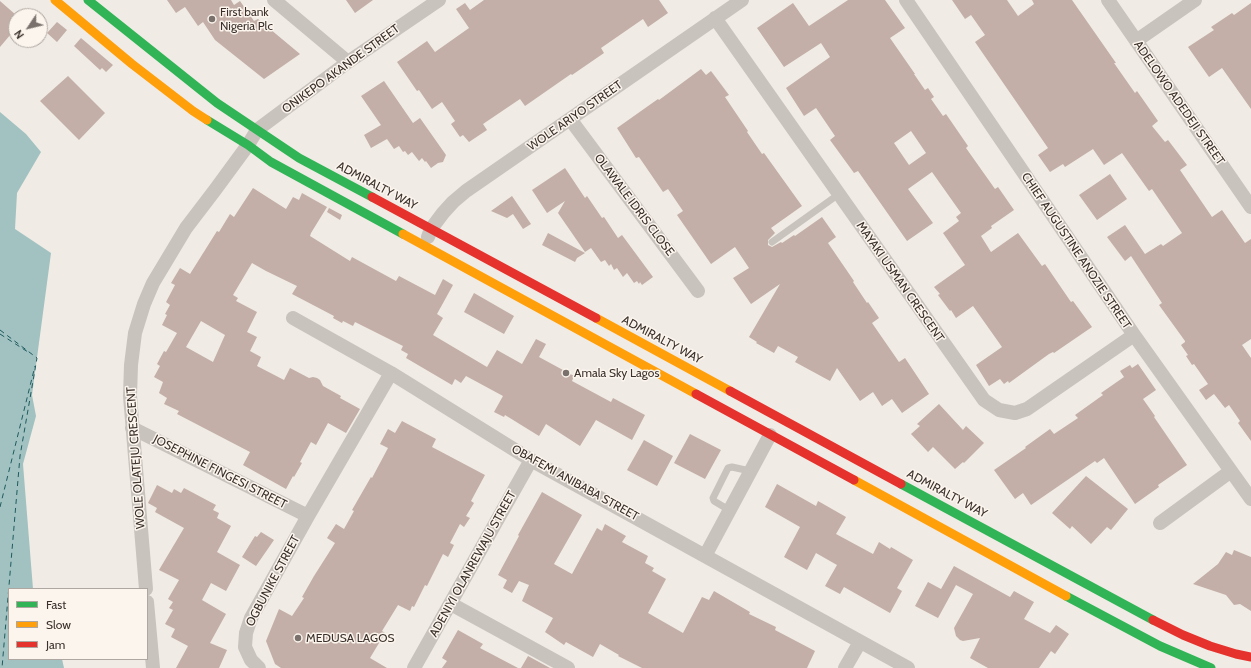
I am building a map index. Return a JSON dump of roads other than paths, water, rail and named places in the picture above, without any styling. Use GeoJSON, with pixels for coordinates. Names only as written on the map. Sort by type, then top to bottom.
{"type":"FeatureCollection","features":[{"type":"Feature","properties":{"kind":"main road"},"geometry":{"type":"LineString","coordinates":[[55,0],[132,64],[193,111],[248,145],[271,162],[1192,665],[1212,668]]}},
{"type":"Feature","properties":{"kind":"main road","name":"ADMIRALTY WAY"},"geometry":{"type":"LineString","coordinates":[[88,0],[217,103],[299,158],[1152,619],[1183,635],[1210,646],[1251,657]]}},
{"type":"Feature","properties":{"kind":"street"},"geometry":{"type":"LineString","coordinates":[[274,0],[348,62]]}},
{"type":"Feature","properties":{"kind":"street","name":"ONIKEPO AKANDE STREET"},"geometry":{"type":"LineString","coordinates":[[248,145],[257,130],[348,62],[439,0]]}},
{"type":"Feature","properties":{"kind":"street","name":"WOLE ARIYO STREET"},"geometry":{"type":"LineString","coordinates":[[424,246],[431,229],[443,213],[466,191],[742,0]]}},
{"type":"Feature","properties":{"kind":"street","name":"CHIEF AUGUSTINE ANOZIE STREET"},"geometry":{"type":"LineString","coordinates":[[906,0],[1134,335],[1251,499]]}},
{"type":"Feature","properties":{"kind":"street","name":"ADELOWO ADEDEJI STREET"},"geometry":{"type":"LineString","coordinates":[[1108,0],[1251,207]]}},
{"type":"Feature","properties":{"kind":"street"},"geometry":{"type":"LineString","coordinates":[[1136,41],[1195,0]]}},
{"type":"Feature","properties":{"kind":"street","name":"MAYAKI USMAN CRESCENT"},"geometry":{"type":"LineString","coordinates":[[716,18],[984,400],[999,410],[1015,413],[1027,409],[1134,335]]}},
{"type":"Feature","properties":{"kind":"street","name":"OLAWALE IDRIS CLOSE"},"geometry":{"type":"LineString","coordinates":[[570,119],[698,291]]}},
{"type":"Feature","properties":{"kind":"street","name":"WOLE OLATEJU CRESCENT"},"geometry":{"type":"LineString","coordinates":[[146,588],[130,396],[131,365],[136,333],[144,304],[153,282],[186,228],[248,145]]}},
{"type":"Feature","properties":{"kind":"street","name":"OBAFEMI ANIBABA STREET"},"geometry":{"type":"LineString","coordinates":[[294,318],[391,373],[531,460],[908,668]]}},
{"type":"Feature","properties":{"kind":"street"},"geometry":{"type":"LineString","coordinates":[[308,516],[391,373]]}},
{"type":"Feature","properties":{"kind":"street","name":"JOSEPHINE FINGESI STREET"},"geometry":{"type":"LineString","coordinates":[[132,428],[308,516]]}},
{"type":"Feature","properties":{"kind":"street"},"geometry":{"type":"LineString","coordinates":[[705,556],[770,434]]}},
{"type":"Feature","properties":{"kind":"street","name":"ADENIYI OLANREWAJU STREET"},"geometry":{"type":"LineString","coordinates":[[414,668],[531,460]]}},
{"type":"Feature","properties":{"kind":"street"},"geometry":{"type":"LineString","coordinates":[[1160,523],[1231,472]]}},
{"type":"Feature","properties":{"kind":"street","name":"OGBUNIKE STREET"},"geometry":{"type":"LineString","coordinates":[[259,668],[251,660],[245,647],[246,633],[251,618],[308,516]]}},
{"type":"Feature","properties":{"kind":"street"},"geometry":{"type":"LineString","coordinates":[[451,604],[568,668]]}},
{"type":"Feature","properties":{"kind":"street"},"geometry":{"type":"LineString","coordinates":[[148,615],[152,668]]}},
{"type":"Feature","properties":{"kind":"street"},"geometry":{"type":"LineString","coordinates":[[845,668],[860,642]]}},
{"type":"Feature","properties":{"kind":"lane"},"geometry":{"type":"LineString","coordinates":[[772,242],[839,194]]}},
{"type":"Feature","properties":{"kind":"lane"},"geometry":{"type":"LineString","coordinates":[[729,510],[713,500],[725,474],[730,467],[750,471]]}},
{"type":"Feature","properties":{"kind":"water"},"geometry":{"type":"Polygon","coordinates":[[[0,112],[26,134],[41,152],[17,193],[15,229],[51,253],[32,395],[36,416],[23,464],[33,588],[8,588],[8,660],[62,660],[64,668],[0,668],[0,112]]]}},
{"type":"Feature","properties":{"kind":"place","name":"First bank Nigeria Plc"},"geometry":{"type":"Point","coordinates":[212,19]}},
{"type":"Feature","properties":{"kind":"place","name":"Amala Sky Lagos"},"geometry":{"type":"Point","coordinates":[566,373]}},
{"type":"Feature","properties":{"kind":"place","name":"MEDUSA LAGOS"},"geometry":{"type":"Point","coordinates":[298,638]}}]}
